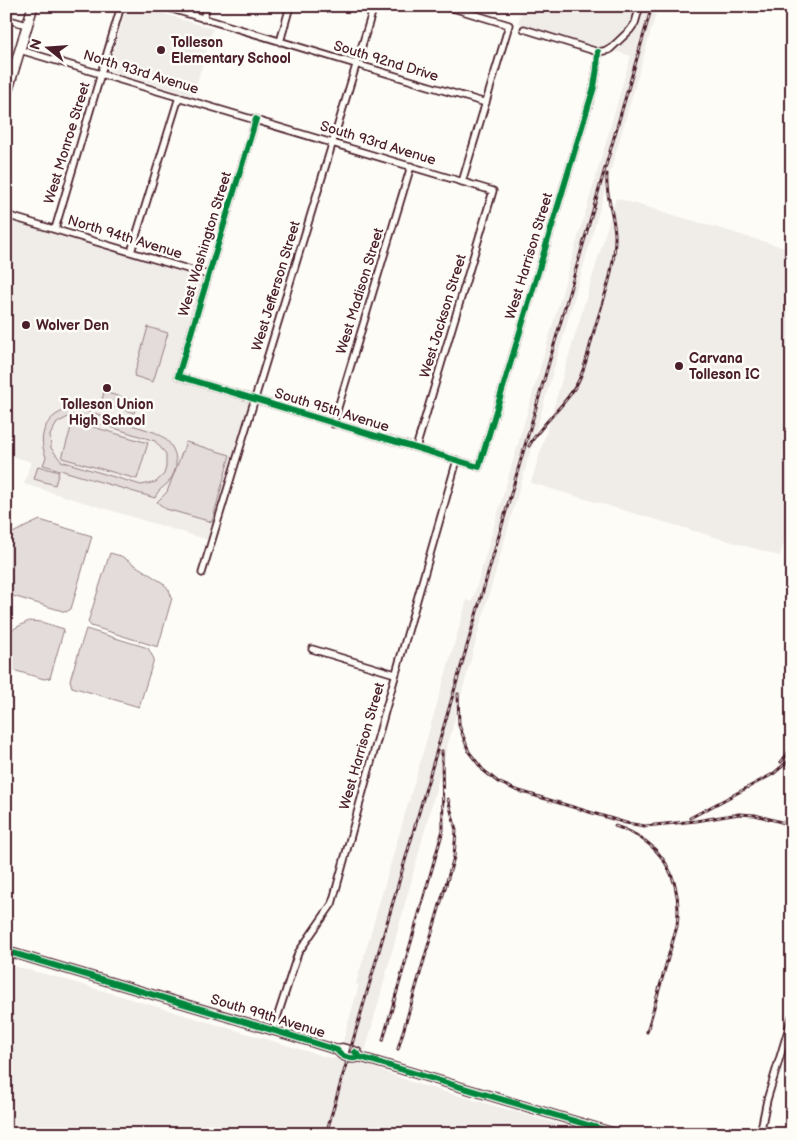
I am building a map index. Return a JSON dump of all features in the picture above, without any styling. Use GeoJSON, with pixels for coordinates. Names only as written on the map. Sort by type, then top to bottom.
{"type":"FeatureCollection","features":[{"type":"Feature","properties":{"kind":"main road"},"geometry":{"type":"LineString","coordinates":[[6,96],[33,6]]}},
{"type":"Feature","properties":{"kind":"main road","name":"South 99th Avenue"},"geometry":{"type":"LineString","coordinates":[[6,951],[336,1050],[342,1048],[357,1052],[360,1057],[618,1134]]}},
{"type":"Feature","properties":{"kind":"street","name":"West Monroe Street"},"geometry":{"type":"LineString","coordinates":[[54,229],[121,6]]}},
{"type":"Feature","properties":{"kind":"street","name":"South 92nd Drive"},"geometry":{"type":"LineString","coordinates":[[162,6],[486,104]]}},
{"type":"Feature","properties":{"kind":"street"},"geometry":{"type":"LineString","coordinates":[[203,19],[207,6]]}},
{"type":"Feature","properties":{"kind":"street"},"geometry":{"type":"LineString","coordinates":[[280,42],[290,6]]}},
{"type":"Feature","properties":{"kind":"street","name":"West Jefferson Street"},"geometry":{"type":"LineString","coordinates":[[202,573],[374,6]]}},
{"type":"Feature","properties":{"kind":"street"},"geometry":{"type":"LineString","coordinates":[[446,6],[509,25],[462,182]]}},
{"type":"Feature","properties":{"kind":"street"},"geometry":{"type":"LineString","coordinates":[[524,29],[598,52],[609,50],[635,23],[640,6]]}},
{"type":"Feature","properties":{"kind":"street"},"geometry":{"type":"LineString","coordinates":[[6,19],[27,25]]}},
{"type":"Feature","properties":{"kind":"street","name":"North 93rd Avenue"},"geometry":{"type":"LineString","coordinates":[[20,50],[256,120]]}},
{"type":"Feature","properties":{"kind":"street","name":"West Harrison Street"},"geometry":{"type":"LineString","coordinates":[[479,467],[594,87],[598,68],[598,52]]}},
{"type":"Feature","properties":{"kind":"street"},"geometry":{"type":"LineString","coordinates":[[131,252],[179,97]]}},
{"type":"Feature","properties":{"kind":"street","name":"South 93rd Avenue"},"geometry":{"type":"LineString","coordinates":[[256,120],[493,191]]}},
{"type":"Feature","properties":{"kind":"street","name":"West Washington Street"},"geometry":{"type":"LineString","coordinates":[[178,376],[256,120]]}},
{"type":"Feature","properties":{"kind":"street","name":"West Madison Street"},"geometry":{"type":"LineString","coordinates":[[333,424],[411,166]]}},
{"type":"Feature","properties":{"kind":"street","name":"West Jackson Street"},"geometry":{"type":"LineString","coordinates":[[416,448],[493,191]]}},
{"type":"Feature","properties":{"kind":"street","name":"North 94th Avenue"},"geometry":{"type":"LineString","coordinates":[[6,215],[208,275]]}},
{"type":"Feature","properties":{"kind":"street","name":"South 95th Avenue"},"geometry":{"type":"LineString","coordinates":[[178,376],[479,467]]}},
{"type":"Feature","properties":{"kind":"street","name":"West Harrison Street"},"geometry":{"type":"LineString","coordinates":[[273,1030],[298,953],[332,904],[395,674],[457,460]]}},
{"type":"Feature","properties":{"kind":"street"},"geometry":{"type":"LineString","coordinates":[[312,649],[395,674]]}},
{"type":"Feature","properties":{"kind":"street"},"geometry":{"type":"LineString","coordinates":[[760,1134],[765,1107],[792,1017]]}},
{"type":"Feature","properties":{"kind":"shaded area","name":"Tolleson Elementary School"},"geometry":{"type":"Polygon","coordinates":[[[127,6],[139,6],[213,29],[193,96],[108,70],[127,6]]]}},
{"type":"Feature","properties":{"kind":"shaded area"},"geometry":{"type":"Polygon","coordinates":[[[523,6],[658,6],[479,629],[362,1063],[414,1083],[594,1134],[6,1134],[6,964],[338,1059],[359,985],[356,984],[467,600],[472,602],[631,56],[518,23],[523,6]]]}},
{"type":"Feature","properties":{"kind":"shaded area","name":"Carvana Tolleson IC"},"geometry":{"type":"Polygon","coordinates":[[[616,198],[792,250],[792,516],[780,556],[531,483],[616,198]]]}},
{"type":"Feature","properties":{"kind":"shaded area","name":"Tolleson Union High School"},"geometry":{"type":"Polygon","coordinates":[[[6,218],[203,278],[204,280],[174,377],[247,400],[251,403],[208,540],[24,484],[31,462],[6,454],[6,218]]]}},
{"type":"Feature","properties":{"kind":"shaded area"},"geometry":{"type":"Polygon","coordinates":[[[148,327],[168,333],[153,382],[134,376],[148,327]]]}},
{"type":"Feature","properties":{"kind":"shaded area"},"geometry":{"type":"Polygon","coordinates":[[[104,392],[138,402],[134,413],[101,403],[104,392]]]}},
{"type":"Feature","properties":{"kind":"shaded area"},"geometry":{"type":"Polygon","coordinates":[[[78,408],[154,432],[167,440],[174,452],[176,466],[170,480],[158,492],[155,498],[43,465],[46,457],[42,439],[47,424],[53,417],[68,409],[78,408]],[[68,417],[57,423],[50,435],[51,448],[61,461],[141,485],[156,482],[164,474],[166,454],[155,441],[79,417],[68,417]]]}},
{"type":"Feature","properties":{"kind":"shaded area"},"geometry":{"type":"Polygon","coordinates":[[[73,421],[148,443],[137,479],[62,458],[73,421]]]}},
{"type":"Feature","properties":{"kind":"shaded area"},"geometry":{"type":"Polygon","coordinates":[[[186,442],[230,455],[212,522],[166,509],[157,502],[167,492],[186,442]]]}},
{"type":"Feature","properties":{"kind":"shaded area"},"geometry":{"type":"Polygon","coordinates":[[[38,466],[59,472],[55,485],[34,479],[38,466]]]}},
{"type":"Feature","properties":{"kind":"shaded area"},"geometry":{"type":"Polygon","coordinates":[[[40,520],[92,536],[71,609],[66,612],[6,594],[6,536],[40,520]]]}},
{"type":"Feature","properties":{"kind":"shaded area"},"geometry":{"type":"Polygon","coordinates":[[[110,553],[121,556],[163,583],[169,590],[172,598],[158,647],[91,626],[88,622],[110,553]]]}},
{"type":"Feature","properties":{"kind":"shaded area"},"geometry":{"type":"Polygon","coordinates":[[[29,621],[41,622],[64,629],[50,678],[44,679],[6,668],[6,637],[15,628],[29,621]]]}},
{"type":"Feature","properties":{"kind":"shaded area"},"geometry":{"type":"Polygon","coordinates":[[[86,629],[148,648],[154,659],[139,707],[72,687],[70,680],[86,629]]]}},
{"type":"Feature","properties":{"kind":"railway"},"geometry":{"type":"LineString","coordinates":[[326,1134],[652,6]]}},
{"type":"Feature","properties":{"kind":"railway"},"geometry":{"type":"LineString","coordinates":[[529,446],[540,429],[567,399],[578,382],[605,296],[615,247],[613,219],[607,190],[607,174]]}},
{"type":"Feature","properties":{"kind":"railway"},"geometry":{"type":"LineString","coordinates":[[458,694],[459,725],[469,752],[483,770],[498,782],[516,790],[626,823],[645,826],[739,814],[755,815],[792,825]]}},
{"type":"Feature","properties":{"kind":"railway"},"geometry":{"type":"LineString","coordinates":[[781,762],[792,748]]}},
{"type":"Feature","properties":{"kind":"railway"},"geometry":{"type":"LineString","coordinates":[[383,1040],[443,830],[442,751]]}},
{"type":"Feature","properties":{"kind":"railway"},"geometry":{"type":"LineString","coordinates":[[690,818],[773,774],[792,758]]}},
{"type":"Feature","properties":{"kind":"railway"},"geometry":{"type":"LineString","coordinates":[[398,1049],[454,857],[456,830],[448,799]]}},
{"type":"Feature","properties":{"kind":"railway"},"geometry":{"type":"LineString","coordinates":[[615,826],[645,841],[657,852],[666,864],[676,892],[677,926],[647,1032]]}},
{"type":"Feature","properties":{"kind":"cycle path"},"geometry":{"type":"LineString","coordinates":[[256,119],[178,376],[479,467],[594,87],[598,52]]}},
{"type":"Feature","properties":{"kind":"cycle path"},"geometry":{"type":"LineString","coordinates":[[6,951],[292,1036],[337,1050],[347,1057],[360,1057]]}},
{"type":"Feature","properties":{"kind":"cycle path"},"geometry":{"type":"LineString","coordinates":[[355,1052],[360,1057],[618,1134]]}},
{"type":"Feature","properties":{"kind":"place","name":"Tolleson Elementary School"},"geometry":{"type":"Point","coordinates":[161,50]}},
{"type":"Feature","properties":{"kind":"place","name":"Wolver Den"},"geometry":{"type":"Point","coordinates":[26,325]}},
{"type":"Feature","properties":{"kind":"place","name":"Carvana Tolleson IC"},"geometry":{"type":"Point","coordinates":[679,366]}},
{"type":"Feature","properties":{"kind":"place","name":"Tolleson Union High School"},"geometry":{"type":"Point","coordinates":[107,388]}}]}
